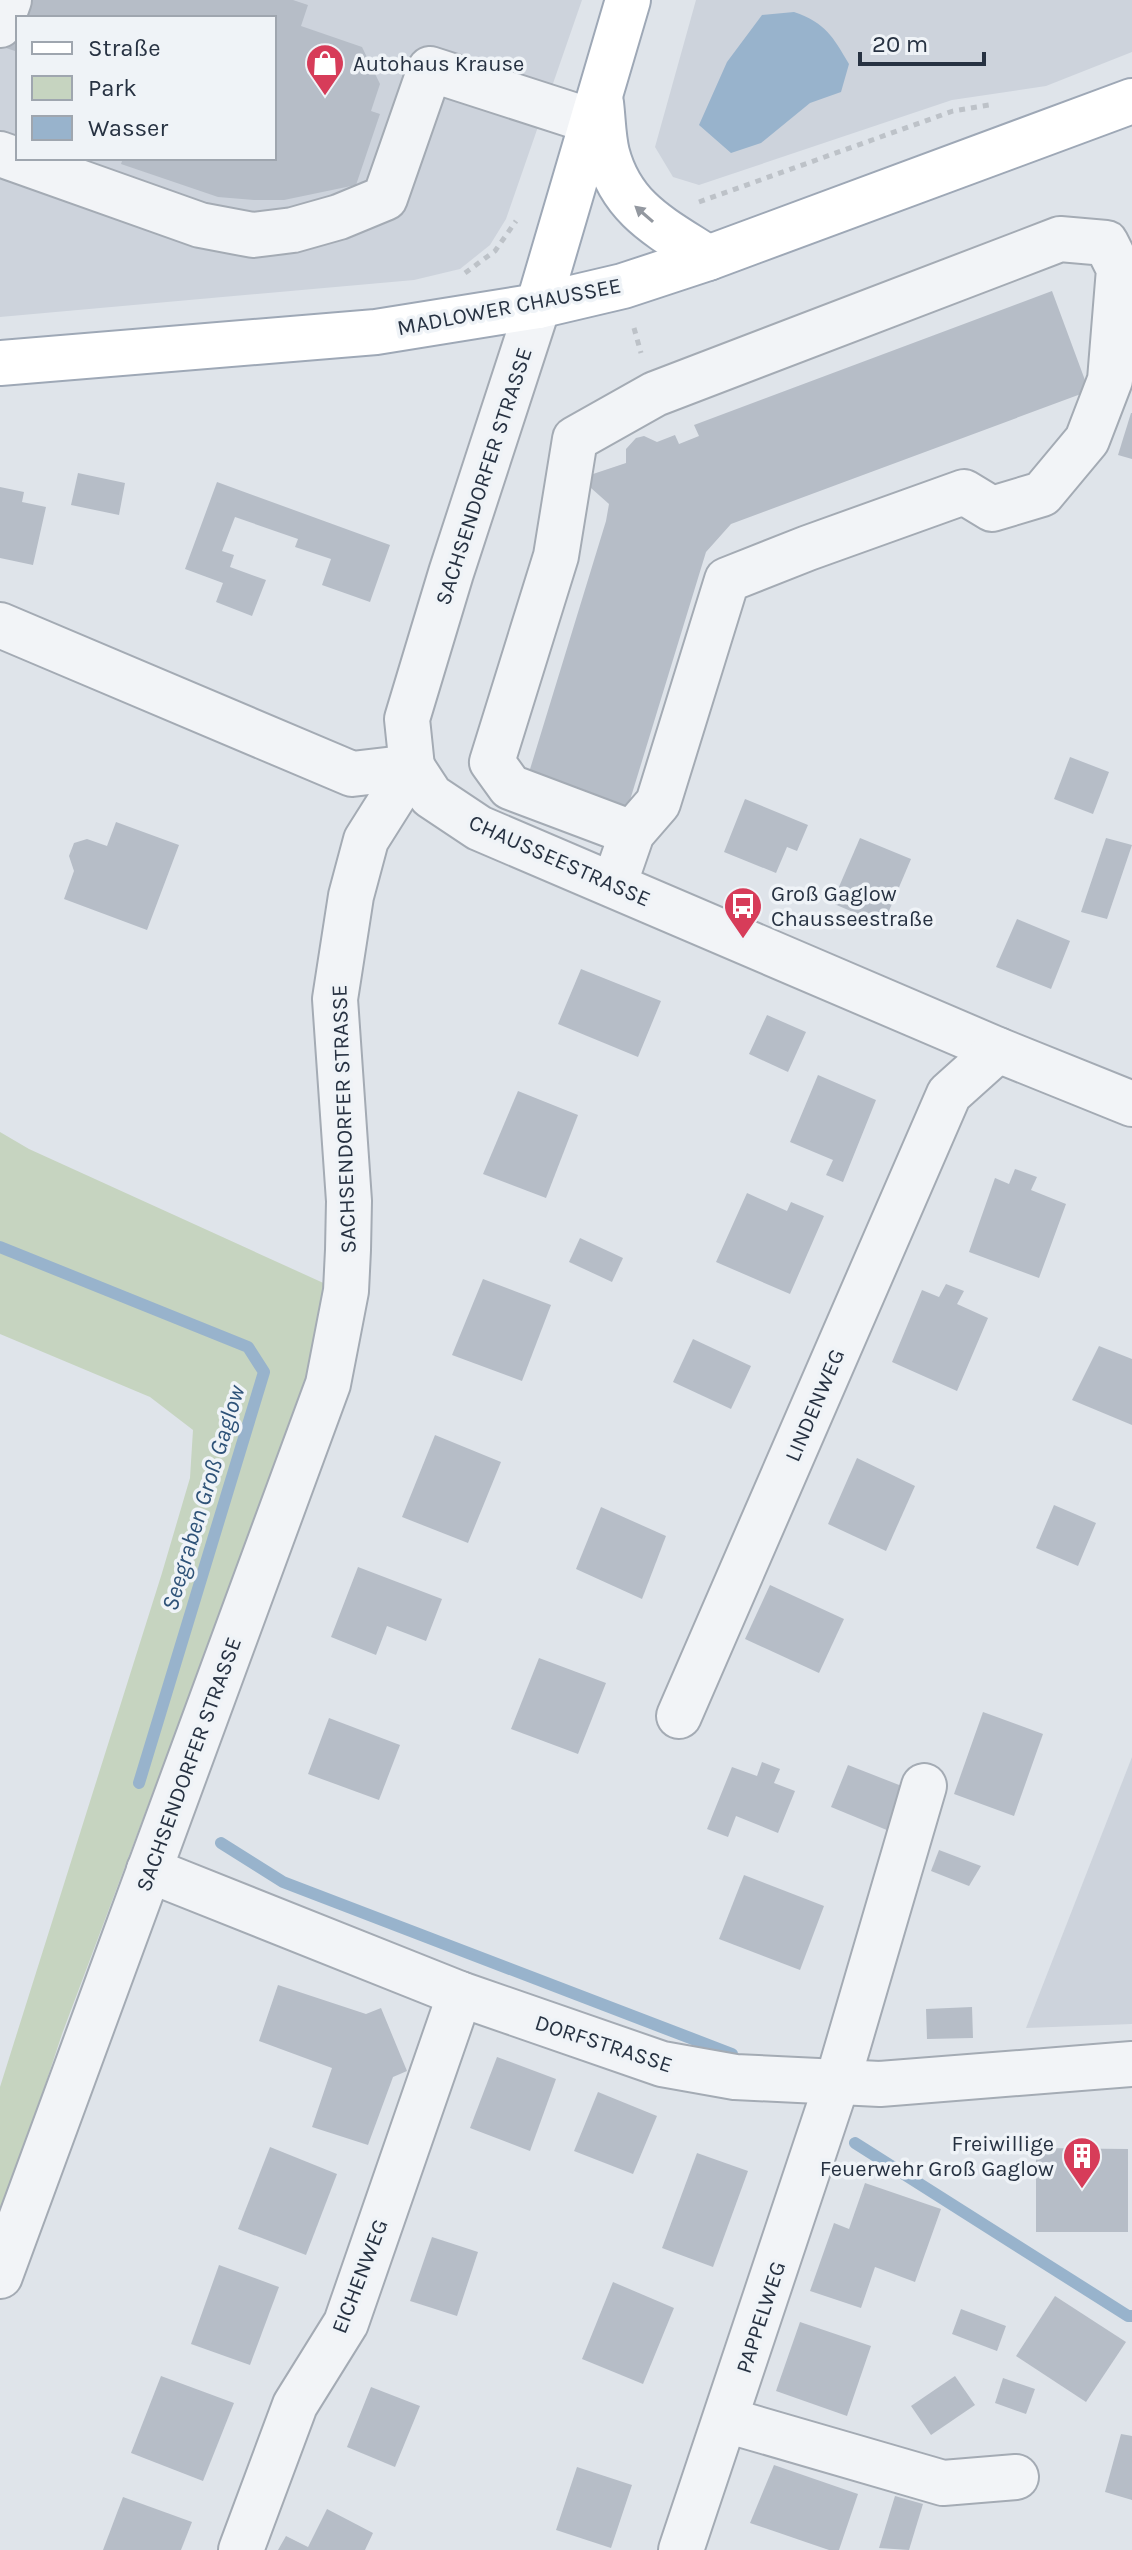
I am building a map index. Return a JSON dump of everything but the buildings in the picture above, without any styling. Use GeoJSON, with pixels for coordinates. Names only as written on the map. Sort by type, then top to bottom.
{"type":"FeatureCollection","features":[{"type":"Feature","properties":{"kind":"main road","name":"SACHSENDORFER STRASSE"},"geometry":{"type":"LineString","coordinates":[[538,306],[628,0]]}},
{"type":"Feature","properties":{"kind":"main road","name":"MADLOWER CHAUSSEE"},"geometry":{"type":"LineString","coordinates":[[0,363],[376,332],[538,306],[623,286],[708,258],[1132,101]]}},
{"type":"Feature","properties":{"kind":"main road"},"geometry":{"type":"LineString","coordinates":[[596,105],[621,191],[646,216],[708,258]]}},
{"type":"Feature","properties":{"kind":"street"},"geometry":{"type":"LineString","coordinates":[[0,25],[9,0]]}},
{"type":"Feature","properties":{"kind":"street"},"geometry":{"type":"LineString","coordinates":[[17,160],[200,225],[253,235],[293,230],[339,217],[385,198],[430,69],[596,105]]}},
{"type":"Feature","properties":{"kind":"street"},"geometry":{"type":"LineString","coordinates":[[614,885],[632,833],[658,803],[727,580],[964,492],[992,509],[1042,494],[1087,440],[1110,380],[1119,269],[1106,243],[1060,239],[655,394],[575,439],[556,556],[492,762],[510,787],[632,833]]}},
{"type":"Feature","properties":{"kind":"street","name":"SACHSENDORFER STRASSE"},"geometry":{"type":"LineString","coordinates":[[0,2276],[328,1384],[346,1291],[348,1250],[349,1201],[335,999],[351,896],[366,840],[412,767],[407,719],[538,306]]}},
{"type":"Feature","properties":{"kind":"street"},"geometry":{"type":"LineString","coordinates":[[0,625],[352,774],[412,767]]}},
{"type":"Feature","properties":{"kind":"street","name":"CHAUSSEESTRASSE"},"geometry":{"type":"LineString","coordinates":[[412,767],[431,796],[479,828],[998,1050],[1132,1104]]}},
{"type":"Feature","properties":{"kind":"street"},"geometry":{"type":"LineString","coordinates":[[940,1025],[949,1094]]}},
{"type":"Feature","properties":{"kind":"street","name":"LINDENWEG"},"geometry":{"type":"LineString","coordinates":[[679,1716],[949,1094],[998,1050]]}},
{"type":"Feature","properties":{"kind":"street","name":"PAPPELWEG"},"geometry":{"type":"LineString","coordinates":[[681,2550],[837,2083],[924,1786]]}},
{"type":"Feature","properties":{"kind":"street","name":"DORFSTRASSE"},"geometry":{"type":"LineString","coordinates":[[149,1870],[460,1994],[662,2064],[735,2077],[880,2084],[1132,2064]]}},
{"type":"Feature","properties":{"kind":"street","name":"EICHENWEG"},"geometry":{"type":"LineString","coordinates":[[241,2550],[295,2405],[346,2323],[460,1994]]}},
{"type":"Feature","properties":{"kind":"street"},"geometry":{"type":"LineString","coordinates":[[726,2420],[943,2483],[1016,2477]]}},
{"type":"Feature","properties":{"kind":"path"},"geometry":{"type":"LineString","coordinates":[[696,203],[953,111],[995,104]]}},
{"type":"Feature","properties":{"kind":"shaded area"},"geometry":{"type":"Polygon","coordinates":[[[0,0],[582,0],[506,219],[490,245],[460,269],[414,280],[0,317],[0,0]]]}},
{"type":"Feature","properties":{"kind":"shaded area"},"geometry":{"type":"Polygon","coordinates":[[[696,0],[1132,0],[1132,52],[1046,86],[952,100],[699,185],[673,177],[655,147],[696,0]]]}},
{"type":"Feature","properties":{"kind":"shaded area"},"geometry":{"type":"Polygon","coordinates":[[[1132,1757],[1132,2024],[1026,2028],[1132,1757]]]}},
{"type":"Feature","properties":{"kind":"green space"},"geometry":{"type":"Polygon","coordinates":[[[0,1132],[29,1149],[330,1286],[306,1385],[62,2034],[0,2222],[0,2087],[190,1478],[193,1430],[150,1397],[0,1334],[0,1132]]]}},
{"type":"Feature","properties":{"kind":"water"},"geometry":{"type":"Polygon","coordinates":[[[794,12],[828,32],[849,64],[841,92],[810,103],[761,143],[731,153],[699,125],[727,62],[762,15],[794,12]]]}},
{"type":"Feature","properties":{"kind":"waterway","name":"Seegraben Groß Gaglow"},"geometry":{"type":"LineString","coordinates":[[0,1247],[248,1347],[264,1372],[139,1783]]}},
{"type":"Feature","properties":{"kind":"waterway","name":"Seegraben Groß Gaglow"},"geometry":{"type":"LineString","coordinates":[[221,1843],[283,1882],[732,2054]]}},
{"type":"Feature","properties":{"kind":"waterway","name":"Seegraben Groß Gaglow"},"geometry":{"type":"LineString","coordinates":[[855,2143],[1132,2316]]}},
{"type":"Feature","properties":{"kind":"place","name":"Autohaus Krause"},"geometry":{"type":"Point","coordinates":[325,97]}},
{"type":"Feature","properties":{"kind":"place","name":"Groß Gaglow Chausseestraße"},"geometry":{"type":"Point","coordinates":[743,940]}},
{"type":"Feature","properties":{"kind":"place","name":"Freiwillige Feuerwehr Groß Gaglow"},"geometry":{"type":"Point","coordinates":[1082,2190]}}]}
